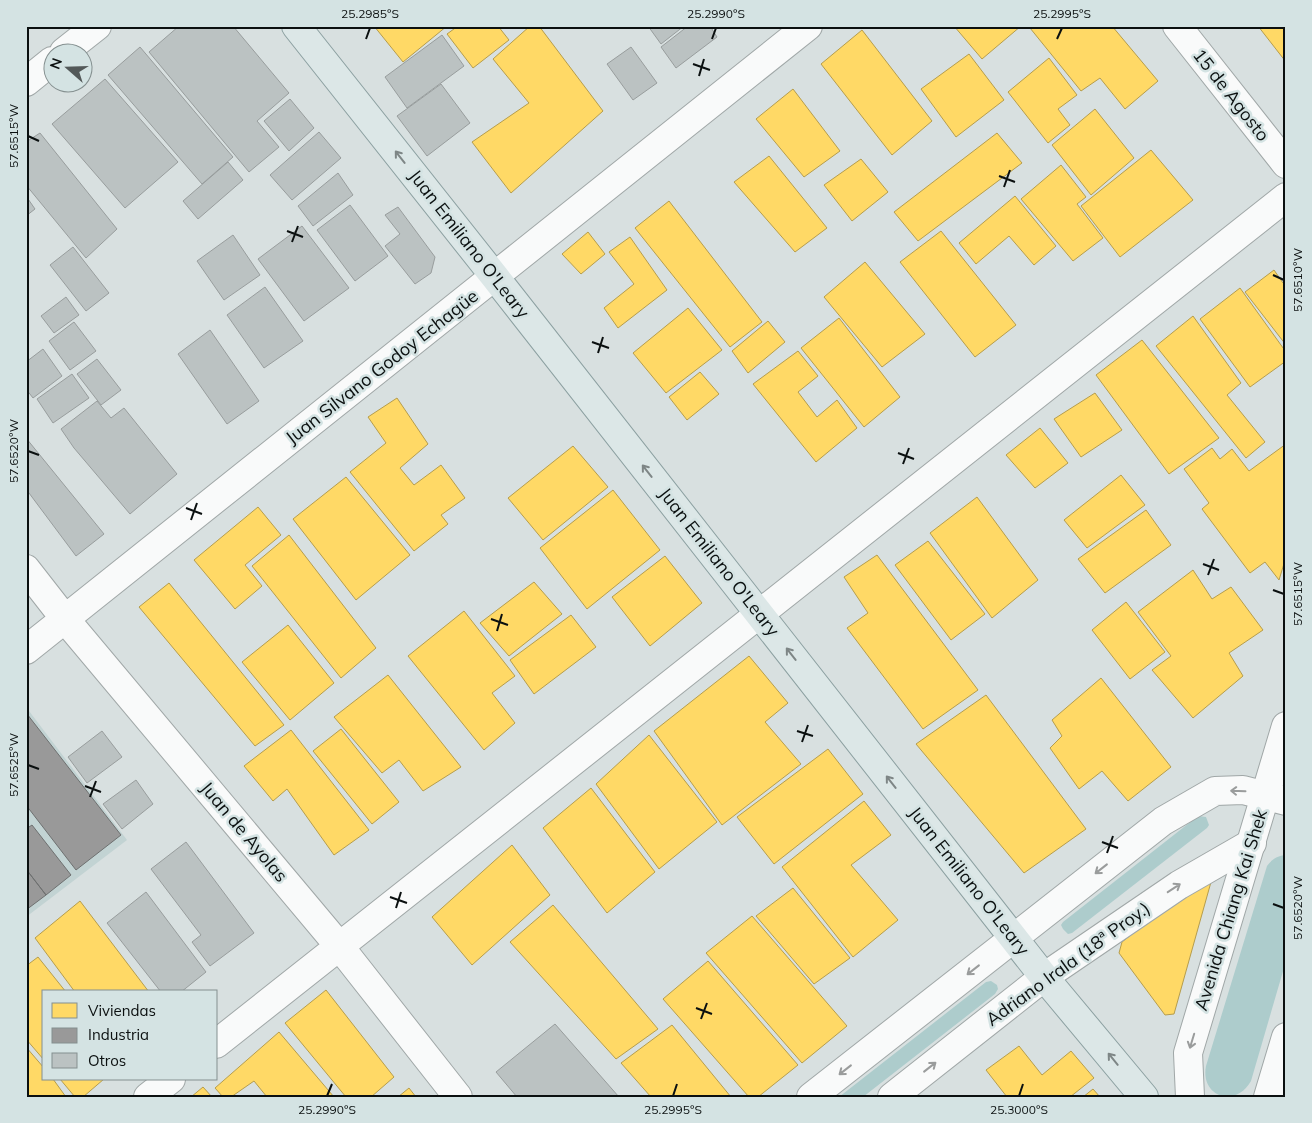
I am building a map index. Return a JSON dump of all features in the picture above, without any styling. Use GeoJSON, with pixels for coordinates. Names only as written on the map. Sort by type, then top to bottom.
{"type":"FeatureCollection","features":[{"type":"Feature","properties":{"kind":"main road","name":"Juan Emiliano O'Leary"},"geometry":{"type":"LineString","coordinates":[[296,26],[1044,977],[1144,1097]]}},
{"type":"Feature","properties":{"kind":"street"},"geometry":{"type":"LineString","coordinates":[[77,42],[97,26]]}},
{"type":"Feature","properties":{"kind":"street","name":"Juan Silvano Godoy Echagüe"},"geometry":{"type":"LineString","coordinates":[[26,650],[808,26]]}},
{"type":"Feature","properties":{"kind":"street","name":"15 de Agosto"},"geometry":{"type":"LineString","coordinates":[[1177,26],[1286,164]]}},
{"type":"Feature","properties":{"kind":"street"},"geometry":{"type":"LineString","coordinates":[[26,82],[42,69]]}},
{"type":"Feature","properties":{"kind":"street"},"geometry":{"type":"LineString","coordinates":[[218,1042],[1286,197]]}},
{"type":"Feature","properties":{"kind":"street","name":"Juan de Ayolas"},"geometry":{"type":"LineString","coordinates":[[26,569],[65,619],[340,946],[458,1097]]}},
{"type":"Feature","properties":{"kind":"street","name":"Avenida Chiang Kai Shek"},"geometry":{"type":"LineString","coordinates":[[1190,1097],[1188,1053],[1252,843],[1275,798],[1286,726]]}},
{"type":"Feature","properties":{"kind":"street"},"geometry":{"type":"LineString","coordinates":[[811,1097],[1163,820],[1215,791],[1243,790],[1275,798]]}},
{"type":"Feature","properties":{"kind":"street","name":"Adriano Irala (18ª Proy.)"},"geometry":{"type":"LineString","coordinates":[[892,1097],[1044,977],[1179,885],[1252,843]]}},
{"type":"Feature","properties":{"kind":"street"},"geometry":{"type":"LineString","coordinates":[[1268,1097],[1286,1037]]}},
{"type":"Feature","properties":{"kind":"street"},"geometry":{"type":"LineString","coordinates":[[148,1097],[170,1080]]}},
{"type":"Feature","properties":{"kind":"shaded area"},"geometry":{"type":"Polygon","coordinates":[[[26,707],[127,840],[26,917],[26,707]]]}},
{"type":"Feature","properties":{"kind":"shaded area"},"geometry":{"type":"Polygon","coordinates":[[[1198,816],[1206,817],[1209,825],[1207,828],[1072,933],[1068,934],[1063,929],[1061,925],[1063,922],[1198,816]]]}},
{"type":"Feature","properties":{"kind":"shaded area"},"geometry":{"type":"Polygon","coordinates":[[[1286,855],[1286,961],[1251,1081],[1244,1090],[1236,1095],[1220,1095],[1208,1085],[1206,1066],[1267,866],[1275,858],[1286,855]]]}},
{"type":"Feature","properties":{"kind":"shaded area"},"geometry":{"type":"Polygon","coordinates":[[[991,981],[997,985],[998,989],[995,994],[863,1097],[839,1097],[986,982],[991,981]]]}},
{"type":"Feature","properties":{"kind":"building: Viviendas"},"geometry":{"type":"Polygon","coordinates":[[[374,26],[447,26],[403,62],[374,26]]]}},
{"type":"Feature","properties":{"kind":"building: Viviendas"},"geometry":{"type":"Polygon","coordinates":[[[458,26],[498,26],[509,40],[473,68],[447,34],[458,26]]]}},
{"type":"Feature","properties":{"kind":"building: Viviendas"},"geometry":{"type":"Polygon","coordinates":[[[530,26],[539,26],[603,111],[511,193],[472,142],[529,103],[493,59],[530,26]]]}},
{"type":"Feature","properties":{"kind":"building: Viviendas"},"geometry":{"type":"Polygon","coordinates":[[[954,26],[1021,26],[982,59],[954,26]]]}},
{"type":"Feature","properties":{"kind":"building: Viviendas"},"geometry":{"type":"Polygon","coordinates":[[[1033,26],[1112,26],[1158,81],[1125,109],[1100,78],[1081,91],[1030,28],[1033,26]]]}},
{"type":"Feature","properties":{"kind":"building: Viviendas"},"geometry":{"type":"Polygon","coordinates":[[[1258,26],[1286,26],[1286,62],[1258,26]]]}},
{"type":"Feature","properties":{"kind":"building: Viviendas"},"geometry":{"type":"Polygon","coordinates":[[[862,30],[932,121],[892,155],[821,64],[862,30]]]}},
{"type":"Feature","properties":{"kind":"building: Viviendas"},"geometry":{"type":"Polygon","coordinates":[[[969,54],[1004,100],[956,137],[921,89],[969,54]]]}},
{"type":"Feature","properties":{"kind":"building: Viviendas"},"geometry":{"type":"Polygon","coordinates":[[[1049,58],[1077,95],[1058,109],[1070,125],[1048,143],[1008,92],[1049,58]]]}},
{"type":"Feature","properties":{"kind":"building: Viviendas"},"geometry":{"type":"Polygon","coordinates":[[[793,89],[840,151],[804,177],[756,119],[793,89]]]}},
{"type":"Feature","properties":{"kind":"building: Viviendas"},"geometry":{"type":"Polygon","coordinates":[[[1095,109],[1134,158],[1091,195],[1052,145],[1095,109]]]}},
{"type":"Feature","properties":{"kind":"building: Viviendas"},"geometry":{"type":"Polygon","coordinates":[[[997,133],[1022,163],[918,241],[894,212],[997,133]]]}},
{"type":"Feature","properties":{"kind":"building: Viviendas"},"geometry":{"type":"Polygon","coordinates":[[[1151,150],[1193,200],[1120,257],[1081,206],[1151,150]]]}},
{"type":"Feature","properties":{"kind":"building: Viviendas"},"geometry":{"type":"Polygon","coordinates":[[[769,156],[827,228],[795,252],[734,182],[769,156]]]}},
{"type":"Feature","properties":{"kind":"building: Viviendas"},"geometry":{"type":"Polygon","coordinates":[[[861,159],[888,192],[852,221],[824,185],[861,159]]]}},
{"type":"Feature","properties":{"kind":"building: Viviendas"},"geometry":{"type":"Polygon","coordinates":[[[1061,165],[1086,197],[1077,204],[1103,238],[1073,261],[1021,199],[1061,165]]]}},
{"type":"Feature","properties":{"kind":"building: Viviendas"},"geometry":{"type":"Polygon","coordinates":[[[1015,196],[1056,246],[1034,265],[1009,236],[976,264],[959,243],[1015,196]]]}},
{"type":"Feature","properties":{"kind":"building: Viviendas"},"geometry":{"type":"Polygon","coordinates":[[[669,201],[762,322],[730,347],[635,228],[669,201]]]}},
{"type":"Feature","properties":{"kind":"building: Viviendas"},"geometry":{"type":"Polygon","coordinates":[[[941,231],[1016,325],[975,357],[900,262],[941,231]]]}},
{"type":"Feature","properties":{"kind":"building: Viviendas"},"geometry":{"type":"Polygon","coordinates":[[[588,232],[605,254],[581,274],[562,254],[588,232]]]}},
{"type":"Feature","properties":{"kind":"building: Viviendas"},"geometry":{"type":"Polygon","coordinates":[[[630,237],[667,290],[618,328],[604,308],[634,284],[609,252],[630,237]]]}},
{"type":"Feature","properties":{"kind":"building: Viviendas"},"geometry":{"type":"Polygon","coordinates":[[[865,262],[925,334],[882,367],[824,297],[865,262]]]}},
{"type":"Feature","properties":{"kind":"building: Viviendas"},"geometry":{"type":"Polygon","coordinates":[[[1274,270],[1283,283],[1286,281],[1286,345],[1245,292],[1274,270]]]}},
{"type":"Feature","properties":{"kind":"building: Viviendas"},"geometry":{"type":"Polygon","coordinates":[[[1240,288],[1286,352],[1286,361],[1250,387],[1200,319],[1240,288]]]}},
{"type":"Feature","properties":{"kind":"building: Viviendas"},"geometry":{"type":"Polygon","coordinates":[[[688,308],[722,350],[666,393],[633,353],[688,308]]]}},
{"type":"Feature","properties":{"kind":"building: Viviendas"},"geometry":{"type":"Polygon","coordinates":[[[1193,316],[1241,383],[1227,395],[1265,442],[1246,458],[1156,346],[1193,316]]]}},
{"type":"Feature","properties":{"kind":"building: Viviendas"},"geometry":{"type":"Polygon","coordinates":[[[839,318],[900,397],[864,427],[801,348],[839,318]]]}},
{"type":"Feature","properties":{"kind":"building: Viviendas"},"geometry":{"type":"Polygon","coordinates":[[[768,321],[785,342],[748,373],[732,351],[768,321]]]}},
{"type":"Feature","properties":{"kind":"building: Viviendas"},"geometry":{"type":"Polygon","coordinates":[[[1142,340],[1219,438],[1169,474],[1096,375],[1142,340]]]}},
{"type":"Feature","properties":{"kind":"building: Viviendas"},"geometry":{"type":"Polygon","coordinates":[[[798,351],[818,376],[798,392],[817,417],[837,400],[857,428],[816,462],[753,384],[798,351]]]}},
{"type":"Feature","properties":{"kind":"building: Viviendas"},"geometry":{"type":"Polygon","coordinates":[[[700,372],[719,394],[687,420],[669,397],[700,372]]]}},
{"type":"Feature","properties":{"kind":"building: Viviendas"},"geometry":{"type":"Polygon","coordinates":[[[1095,393],[1122,430],[1081,457],[1054,419],[1095,393]]]}},
{"type":"Feature","properties":{"kind":"building: Viviendas"},"geometry":{"type":"Polygon","coordinates":[[[397,398],[428,444],[400,468],[414,485],[441,465],[465,498],[441,515],[448,524],[414,551],[350,472],[386,443],[368,417],[397,398]]]}},
{"type":"Feature","properties":{"kind":"building: Viviendas"},"geometry":{"type":"Polygon","coordinates":[[[1040,428],[1068,463],[1035,488],[1006,455],[1040,428]]]}},
{"type":"Feature","properties":{"kind":"building: Viviendas"},"geometry":{"type":"Polygon","coordinates":[[[1286,444],[1286,557],[1279,580],[1265,562],[1250,573],[1202,509],[1209,503],[1184,469],[1212,448],[1220,459],[1232,449],[1249,471],[1286,444]]]}},
{"type":"Feature","properties":{"kind":"building: Viviendas"},"geometry":{"type":"Polygon","coordinates":[[[573,446],[608,487],[543,540],[508,498],[573,446]]]}},
{"type":"Feature","properties":{"kind":"building: Viviendas"},"geometry":{"type":"Polygon","coordinates":[[[1121,475],[1145,505],[1087,548],[1064,520],[1121,475]]]}},
{"type":"Feature","properties":{"kind":"building: Viviendas"},"geometry":{"type":"Polygon","coordinates":[[[346,477],[410,555],[356,600],[293,519],[346,477]]]}},
{"type":"Feature","properties":{"kind":"building: Viviendas"},"geometry":{"type":"Polygon","coordinates":[[[613,490],[660,550],[587,609],[540,548],[613,490]]]}},
{"type":"Feature","properties":{"kind":"building: Viviendas"},"geometry":{"type":"Polygon","coordinates":[[[977,497],[1038,580],[992,618],[930,533],[977,497]]]}},
{"type":"Feature","properties":{"kind":"building: Viviendas"},"geometry":{"type":"Polygon","coordinates":[[[258,507],[281,535],[245,565],[262,586],[235,609],[194,560],[258,507]]]}},
{"type":"Feature","properties":{"kind":"building: Viviendas"},"geometry":{"type":"Polygon","coordinates":[[[1146,510],[1171,545],[1105,593],[1078,559],[1146,510]]]}},
{"type":"Feature","properties":{"kind":"building: Viviendas"},"geometry":{"type":"Polygon","coordinates":[[[289,535],[376,648],[341,678],[252,566],[289,535]]]}},
{"type":"Feature","properties":{"kind":"building: Viviendas"},"geometry":{"type":"Polygon","coordinates":[[[928,541],[985,614],[951,640],[895,565],[928,541]]]}},
{"type":"Feature","properties":{"kind":"building: Viviendas"},"geometry":{"type":"Polygon","coordinates":[[[877,555],[978,690],[923,729],[847,628],[868,613],[844,577],[877,555]]]}},
{"type":"Feature","properties":{"kind":"building: Viviendas"},"geometry":{"type":"Polygon","coordinates":[[[665,556],[702,603],[650,646],[612,597],[665,556]]]}},
{"type":"Feature","properties":{"kind":"building: Viviendas"},"geometry":{"type":"Polygon","coordinates":[[[1193,570],[1212,599],[1231,587],[1263,630],[1229,653],[1243,676],[1193,718],[1152,670],[1171,656],[1138,612],[1193,570]]]}},
{"type":"Feature","properties":{"kind":"building: Viviendas"},"geometry":{"type":"Polygon","coordinates":[[[534,582],[562,614],[509,656],[480,623],[534,582]]]}},
{"type":"Feature","properties":{"kind":"building: Viviendas"},"geometry":{"type":"Polygon","coordinates":[[[169,583],[284,725],[255,746],[139,607],[169,583]]]}},
{"type":"Feature","properties":{"kind":"building: Viviendas"},"geometry":{"type":"Polygon","coordinates":[[[1126,602],[1165,652],[1130,679],[1092,630],[1126,602]]]}},
{"type":"Feature","properties":{"kind":"building: Viviendas"},"geometry":{"type":"Polygon","coordinates":[[[464,611],[515,676],[492,693],[515,723],[484,750],[408,656],[464,611]]]}},
{"type":"Feature","properties":{"kind":"building: Viviendas"},"geometry":{"type":"Polygon","coordinates":[[[571,615],[596,647],[534,694],[510,660],[571,615]]]}},
{"type":"Feature","properties":{"kind":"building: Viviendas"},"geometry":{"type":"Polygon","coordinates":[[[288,625],[334,683],[290,720],[242,662],[288,625]]]}},
{"type":"Feature","properties":{"kind":"building: Viviendas"},"geometry":{"type":"Polygon","coordinates":[[[749,656],[788,703],[765,722],[801,764],[722,825],[654,731],[749,656]]]}},
{"type":"Feature","properties":{"kind":"building: Viviendas"},"geometry":{"type":"Polygon","coordinates":[[[388,675],[461,767],[423,791],[399,760],[382,773],[334,717],[388,675]]]}},
{"type":"Feature","properties":{"kind":"building: Viviendas"},"geometry":{"type":"Polygon","coordinates":[[[1101,678],[1171,767],[1128,801],[1102,771],[1079,789],[1050,748],[1062,736],[1052,720],[1101,678]]]}},
{"type":"Feature","properties":{"kind":"building: Viviendas"},"geometry":{"type":"Polygon","coordinates":[[[986,695],[1086,829],[1024,873],[916,744],[986,695]]]}},
{"type":"Feature","properties":{"kind":"building: Viviendas"},"geometry":{"type":"Polygon","coordinates":[[[341,729],[399,802],[372,824],[313,751],[341,729]]]}},
{"type":"Feature","properties":{"kind":"building: Viviendas"},"geometry":{"type":"Polygon","coordinates":[[[291,730],[369,830],[334,855],[287,789],[273,801],[244,766],[291,730]]]}},
{"type":"Feature","properties":{"kind":"building: Viviendas"},"geometry":{"type":"Polygon","coordinates":[[[649,735],[717,822],[659,869],[596,784],[649,735]]]}},
{"type":"Feature","properties":{"kind":"building: Viviendas"},"geometry":{"type":"Polygon","coordinates":[[[828,749],[863,794],[774,864],[737,817],[828,749]]]}},
{"type":"Feature","properties":{"kind":"building: Viviendas"},"geometry":{"type":"Polygon","coordinates":[[[591,788],[655,872],[607,913],[543,828],[591,788]]]}},
{"type":"Feature","properties":{"kind":"building: Viviendas"},"geometry":{"type":"Polygon","coordinates":[[[864,801],[891,835],[851,865],[898,920],[853,957],[782,867],[864,801]]]}},
{"type":"Feature","properties":{"kind":"building: Viviendas"},"geometry":{"type":"Polygon","coordinates":[[[512,845],[550,895],[472,965],[432,917],[512,845]]]}},
{"type":"Feature","properties":{"kind":"building: Viviendas"},"geometry":{"type":"Polygon","coordinates":[[[1205,875],[1211,882],[1174,1014],[1165,1015],[1119,953],[1122,942],[1205,875]]]}},
{"type":"Feature","properties":{"kind":"building: Viviendas"},"geometry":{"type":"Polygon","coordinates":[[[793,888],[850,958],[814,984],[756,916],[793,888]]]}},
{"type":"Feature","properties":{"kind":"building: Viviendas"},"geometry":{"type":"Polygon","coordinates":[[[80,901],[147,990],[74,990],[35,938],[80,901]]]}},
{"type":"Feature","properties":{"kind":"building: Viviendas"},"geometry":{"type":"Polygon","coordinates":[[[553,905],[658,1029],[616,1059],[510,942],[553,905]]]}},
{"type":"Feature","properties":{"kind":"building: Viviendas"},"geometry":{"type":"Polygon","coordinates":[[[752,916],[847,1026],[802,1063],[706,953],[752,916]]]}},
{"type":"Feature","properties":{"kind":"building: Viviendas"},"geometry":{"type":"Polygon","coordinates":[[[38,957],[64,990],[42,990],[42,1058],[26,1039],[26,966],[38,957]]]}},
{"type":"Feature","properties":{"kind":"building: Viviendas"},"geometry":{"type":"Polygon","coordinates":[[[708,961],[798,1065],[758,1097],[749,1097],[663,999],[708,961]]]}},
{"type":"Feature","properties":{"kind":"building: Viviendas"},"geometry":{"type":"Polygon","coordinates":[[[326,990],[394,1077],[371,1097],[346,1097],[285,1023],[326,990]]]}},
{"type":"Feature","properties":{"kind":"building: Viviendas"},"geometry":{"type":"Polygon","coordinates":[[[672,1025],[731,1097],[651,1097],[621,1063],[672,1025]]]}},
{"type":"Feature","properties":{"kind":"building: Viviendas"},"geometry":{"type":"Polygon","coordinates":[[[279,1032],[334,1097],[267,1097],[254,1081],[231,1097],[223,1097],[215,1088],[279,1032]]]}},
{"type":"Feature","properties":{"kind":"building: Viviendas"},"geometry":{"type":"Polygon","coordinates":[[[1019,1046],[1042,1075],[1071,1051],[1094,1078],[1070,1097],[1007,1097],[986,1070],[1019,1046]]]}},
{"type":"Feature","properties":{"kind":"building: Viviendas"},"geometry":{"type":"Polygon","coordinates":[[[26,1047],[42,1066],[42,1080],[54,1080],[66,1097],[26,1097],[26,1047]]]}},
{"type":"Feature","properties":{"kind":"building: Viviendas"},"geometry":{"type":"Polygon","coordinates":[[[61,1080],[103,1080],[83,1097],[75,1097],[61,1080]]]}},
{"type":"Feature","properties":{"kind":"building: Viviendas"},"geometry":{"type":"Polygon","coordinates":[[[203,1087],[212,1097],[191,1097],[203,1087]]]}},
{"type":"Feature","properties":{"kind":"building: Viviendas"},"geometry":{"type":"Polygon","coordinates":[[[409,1088],[416,1097],[398,1097],[409,1088]]]}},
{"type":"Feature","properties":{"kind":"building: Viviendas"},"geometry":{"type":"Polygon","coordinates":[[[1093,1089],[1100,1097],[1083,1097],[1093,1089]]]}},
{"type":"Feature","properties":{"kind":"building: Industria"},"geometry":{"type":"Polygon","coordinates":[[[27,714],[121,835],[76,870],[26,805],[27,714]]]}},
{"type":"Feature","properties":{"kind":"building: Industria"},"geometry":{"type":"Polygon","coordinates":[[[32,825],[71,875],[46,895],[26,869],[26,829],[32,825]]]}},
{"type":"Feature","properties":{"kind":"building: Industria"},"geometry":{"type":"Polygon","coordinates":[[[26,869],[46,895],[26,910],[26,869]]]}},
{"type":"Feature","properties":{"kind":"building: Otros"},"geometry":{"type":"Polygon","coordinates":[[[179,26],[233,26],[289,93],[257,121],[279,147],[249,172],[149,52],[179,26]]]}},
{"type":"Feature","properties":{"kind":"building: Otros"},"geometry":{"type":"Polygon","coordinates":[[[648,26],[684,26],[661,44],[648,26]]]}},
{"type":"Feature","properties":{"kind":"building: Otros"},"geometry":{"type":"Polygon","coordinates":[[[688,26],[710,26],[717,37],[676,68],[661,47],[688,26]]]}},
{"type":"Feature","properties":{"kind":"building: Otros"},"geometry":{"type":"Polygon","coordinates":[[[442,35],[464,66],[407,108],[385,77],[442,35]]]}},
{"type":"Feature","properties":{"kind":"building: Otros"},"geometry":{"type":"Polygon","coordinates":[[[140,47],[233,157],[202,184],[108,75],[140,47]]]}},
{"type":"Feature","properties":{"kind":"building: Otros"},"geometry":{"type":"Polygon","coordinates":[[[631,47],[657,83],[633,100],[607,64],[631,47]]]}},
{"type":"Feature","properties":{"kind":"building: Otros"},"geometry":{"type":"Polygon","coordinates":[[[105,79],[178,162],[125,208],[52,124],[105,79]]]}},
{"type":"Feature","properties":{"kind":"building: Otros"},"geometry":{"type":"Polygon","coordinates":[[[441,84],[470,123],[427,156],[397,116],[441,84]]]}},
{"type":"Feature","properties":{"kind":"building: Otros"},"geometry":{"type":"Polygon","coordinates":[[[290,99],[314,128],[289,151],[264,121],[290,99]]]}},
{"type":"Feature","properties":{"kind":"building: Otros"},"geometry":{"type":"Polygon","coordinates":[[[319,132],[341,158],[292,200],[270,175],[319,132]]]}},
{"type":"Feature","properties":{"kind":"building: Otros"},"geometry":{"type":"Polygon","coordinates":[[[40,133],[117,229],[86,258],[26,185],[26,142],[40,133]]]}},
{"type":"Feature","properties":{"kind":"building: Otros"},"geometry":{"type":"Polygon","coordinates":[[[228,162],[243,180],[198,219],[183,201],[228,162]]]}},
{"type":"Feature","properties":{"kind":"building: Otros"},"geometry":{"type":"Polygon","coordinates":[[[338,173],[353,195],[313,226],[298,206],[338,173]]]}},
{"type":"Feature","properties":{"kind":"building: Otros"},"geometry":{"type":"Polygon","coordinates":[[[26,196],[35,209],[26,216],[26,196]]]}},
{"type":"Feature","properties":{"kind":"building: Otros"},"geometry":{"type":"Polygon","coordinates":[[[350,205],[388,256],[355,281],[317,230],[350,205]]]}},
{"type":"Feature","properties":{"kind":"building: Otros"},"geometry":{"type":"Polygon","coordinates":[[[398,207],[435,257],[431,273],[415,284],[385,246],[400,234],[385,215],[398,207]]]}},
{"type":"Feature","properties":{"kind":"building: Otros"},"geometry":{"type":"Polygon","coordinates":[[[302,226],[349,288],[304,321],[258,259],[302,226]]]}},
{"type":"Feature","properties":{"kind":"building: Otros"},"geometry":{"type":"Polygon","coordinates":[[[233,235],[260,275],[224,300],[197,261],[233,235]]]}},
{"type":"Feature","properties":{"kind":"building: Otros"},"geometry":{"type":"Polygon","coordinates":[[[73,247],[109,293],[86,311],[50,265],[73,247]]]}},
{"type":"Feature","properties":{"kind":"building: Otros"},"geometry":{"type":"Polygon","coordinates":[[[265,287],[303,341],[264,368],[227,315],[265,287]]]}},
{"type":"Feature","properties":{"kind":"building: Otros"},"geometry":{"type":"Polygon","coordinates":[[[66,297],[79,315],[54,333],[41,316],[66,297]]]}},
{"type":"Feature","properties":{"kind":"building: Otros"},"geometry":{"type":"Polygon","coordinates":[[[74,322],[96,351],[70,370],[49,341],[74,322]]]}},
{"type":"Feature","properties":{"kind":"building: Otros"},"geometry":{"type":"Polygon","coordinates":[[[210,330],[259,401],[227,424],[178,354],[210,330]]]}},
{"type":"Feature","properties":{"kind":"building: Otros"},"geometry":{"type":"Polygon","coordinates":[[[43,349],[62,376],[33,398],[26,389],[26,362],[43,349]]]}},
{"type":"Feature","properties":{"kind":"building: Otros"},"geometry":{"type":"Polygon","coordinates":[[[97,359],[121,390],[101,405],[77,374],[97,359]]]}},
{"type":"Feature","properties":{"kind":"building: Otros"},"geometry":{"type":"Polygon","coordinates":[[[72,374],[89,398],[53,423],[37,399],[72,374]]]}},
{"type":"Feature","properties":{"kind":"building: Otros"},"geometry":{"type":"Polygon","coordinates":[[[97,401],[111,418],[124,408],[177,474],[130,514],[74,448],[61,429],[97,401]]]}},
{"type":"Feature","properties":{"kind":"building: Otros"},"geometry":{"type":"Polygon","coordinates":[[[26,438],[104,534],[76,556],[26,489],[26,438]]]}},
{"type":"Feature","properties":{"kind":"building: Otros"},"geometry":{"type":"Polygon","coordinates":[[[102,731],[122,757],[87,783],[68,757],[102,731]]]}},
{"type":"Feature","properties":{"kind":"building: Otros"},"geometry":{"type":"Polygon","coordinates":[[[136,780],[153,804],[122,829],[103,804],[136,780]]]}},
{"type":"Feature","properties":{"kind":"building: Otros"},"geometry":{"type":"Polygon","coordinates":[[[186,842],[254,933],[210,966],[192,942],[201,935],[151,869],[186,842]]]}},
{"type":"Feature","properties":{"kind":"building: Otros"},"geometry":{"type":"Polygon","coordinates":[[[146,892],[206,972],[184,990],[159,990],[107,923],[146,892]]]}},
{"type":"Feature","properties":{"kind":"building: Otros"},"geometry":{"type":"Polygon","coordinates":[[[555,1024],[619,1097],[517,1097],[496,1072],[555,1024]]]}}]}
